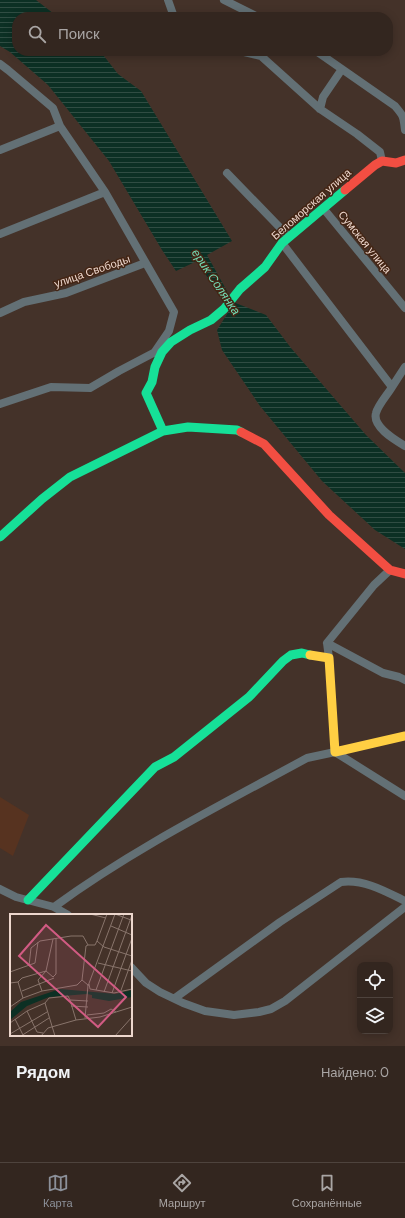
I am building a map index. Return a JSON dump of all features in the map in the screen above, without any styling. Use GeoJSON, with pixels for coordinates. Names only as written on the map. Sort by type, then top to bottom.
{"type":"FeatureCollection","features":[{"type":"Feature","properties":{"kind":"street"},"geometry":{"type":"LineString","coordinates":[[168,0],[172,12]]}},
{"type":"Feature","properties":{"kind":"street"},"geometry":{"type":"LineString","coordinates":[[224,0],[248,12]]}},
{"type":"Feature","properties":{"kind":"street"},"geometry":{"type":"LineString","coordinates":[[261,56],[320,109],[380,152],[382,162],[396,163],[405,160]]}},
{"type":"Feature","properties":{"kind":"street"},"geometry":{"type":"LineString","coordinates":[[323,56],[395,106],[403,114],[405,120],[405,130]]}},
{"type":"Feature","properties":{"kind":"street"},"geometry":{"type":"LineString","coordinates":[[0,64],[53,108],[60,126],[105,192],[174,312],[169,331],[154,353]]}},
{"type":"Feature","properties":{"kind":"street"},"geometry":{"type":"LineString","coordinates":[[320,109],[323,97],[342,69]]}},
{"type":"Feature","properties":{"kind":"street"},"geometry":{"type":"LineString","coordinates":[[0,73],[8,70]]}},
{"type":"Feature","properties":{"kind":"street"},"geometry":{"type":"LineString","coordinates":[[0,150],[60,126]]}},
{"type":"Feature","properties":{"kind":"street","name":"Беломорская улица"},"geometry":{"type":"LineString","coordinates":[[163,431],[146,393],[152,382],[155,367],[162,352],[171,342],[190,330],[211,320],[224,309],[240,289],[265,267],[286,240],[375,165],[382,162]]}},
{"type":"Feature","properties":{"kind":"street"},"geometry":{"type":"LineString","coordinates":[[227,173],[286,240],[392,387]]}},
{"type":"Feature","properties":{"kind":"street"},"geometry":{"type":"LineString","coordinates":[[0,234],[105,192]]}},
{"type":"Feature","properties":{"kind":"street","name":"Сумская улица"},"geometry":{"type":"LineString","coordinates":[[323,208],[405,308]]}},
{"type":"Feature","properties":{"kind":"street","name":"улица Свободы"},"geometry":{"type":"LineString","coordinates":[[0,313],[24,302],[66,293],[145,263]]}},
{"type":"Feature","properties":{"kind":"street"},"geometry":{"type":"LineString","coordinates":[[0,404],[51,387],[90,388],[167,346]]}},
{"type":"Feature","properties":{"kind":"street"},"geometry":{"type":"LineString","coordinates":[[405,367],[376,412],[375,418],[377,424],[390,436],[405,446]]}},
{"type":"Feature","properties":{"kind":"street"},"geometry":{"type":"LineString","coordinates":[[0,537],[42,499],[70,477],[163,431],[188,427],[237,430],[264,444],[329,515],[390,570],[405,574]]}},
{"type":"Feature","properties":{"kind":"street"},"geometry":{"type":"LineString","coordinates":[[335,752],[327,643],[374,585],[390,570]]}},
{"type":"Feature","properties":{"kind":"street"},"geometry":{"type":"LineString","coordinates":[[327,643],[383,673],[405,680]]}},
{"type":"Feature","properties":{"kind":"street"},"geometry":{"type":"LineString","coordinates":[[28,900],[155,767],[174,757],[249,698],[283,661],[291,655],[302,652],[329,658]]}},
{"type":"Feature","properties":{"kind":"street"},"geometry":{"type":"LineString","coordinates":[[54,907],[80,888],[153,842],[307,758],[405,736]]}},
{"type":"Feature","properties":{"kind":"street"},"geometry":{"type":"LineString","coordinates":[[335,752],[405,796]]}},
{"type":"Feature","properties":{"kind":"street"},"geometry":{"type":"LineString","coordinates":[[175,998],[280,922],[341,882],[360,882],[380,889],[405,901]]}},
{"type":"Feature","properties":{"kind":"street"},"geometry":{"type":"LineString","coordinates":[[0,889],[16,897],[54,907],[66,914]]}},
{"type":"Feature","properties":{"kind":"street"},"geometry":{"type":"LineString","coordinates":[[132,968],[146,982],[160,992],[205,1011],[234,1015],[259,1012],[271,1009],[285,1001],[405,907]]}},
{"type":"Feature","properties":{"kind":"shaded area"},"geometry":{"type":"Polygon","coordinates":[[[0,797],[29,815],[13,856],[0,848],[0,797]]]}},
{"type":"Feature","properties":{"kind":"water"},"geometry":{"type":"Polygon","coordinates":[[[0,0],[36,0],[52,12],[12,12],[12,54],[0,46],[0,0]]]}},
{"type":"Feature","properties":{"kind":"water","name":"ерик Солянка"},"geometry":{"type":"Polygon","coordinates":[[[15,56],[104,56],[118,74],[141,91],[232,241],[207,255],[233,302],[266,315],[291,348],[366,435],[405,473],[405,549],[375,530],[322,481],[260,406],[222,350],[217,330],[229,311],[197,261],[176,271],[109,161],[48,85],[15,56]]]}},
{"type":"Feature","properties":{"kind":"traffic: fast"},"geometry":{"type":"LineString","coordinates":[[163,431],[146,393],[152,382],[155,367],[162,352],[171,342],[190,330],[211,320],[224,309],[240,289],[265,267],[282,243],[345,190]]}},
{"type":"Feature","properties":{"kind":"traffic: fast"},"geometry":{"type":"LineString","coordinates":[[0,537],[42,499],[70,477],[163,431],[188,427],[237,430],[241,432]]}},
{"type":"Feature","properties":{"kind":"traffic: fast"},"geometry":{"type":"LineString","coordinates":[[28,900],[155,767],[174,757],[249,697],[283,661],[291,655],[302,653],[310,655]]}},
{"type":"Feature","properties":{"kind":"traffic: slow"},"geometry":{"type":"LineString","coordinates":[[310,655],[329,658],[335,752],[405,736]]}},
{"type":"Feature","properties":{"kind":"traffic: jam"},"geometry":{"type":"LineString","coordinates":[[345,190],[382,161],[396,163],[405,160]]}},
{"type":"Feature","properties":{"kind":"traffic: jam"},"geometry":{"type":"LineString","coordinates":[[241,432],[264,444],[329,515],[390,570],[405,574]]}}]}
